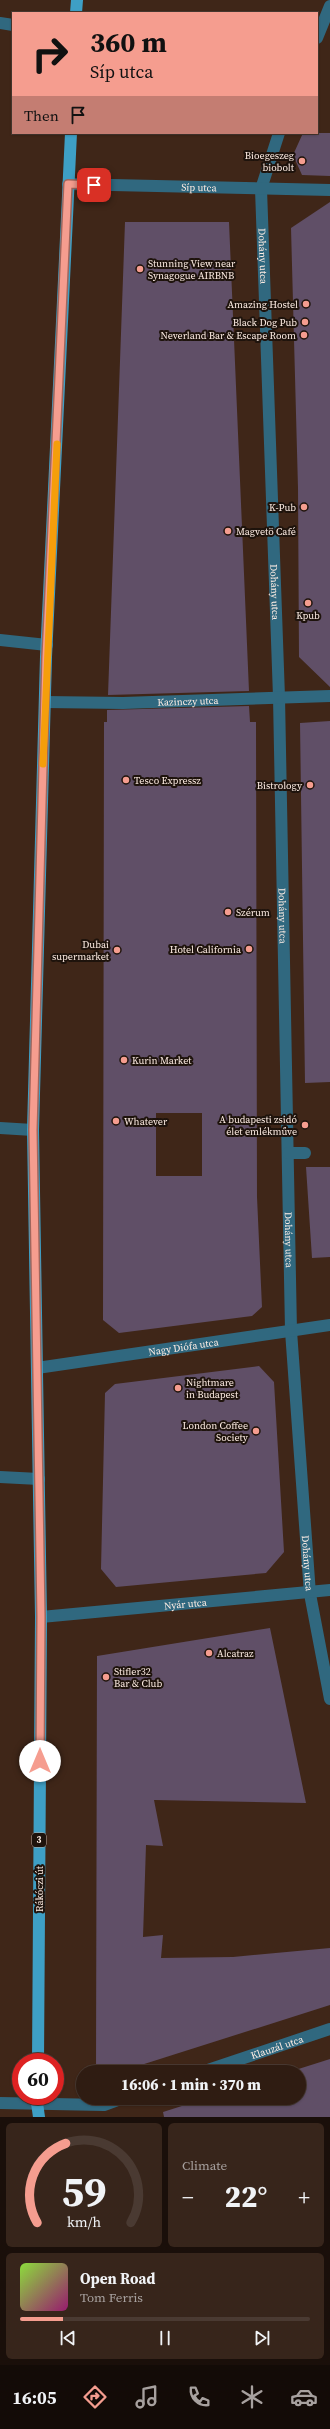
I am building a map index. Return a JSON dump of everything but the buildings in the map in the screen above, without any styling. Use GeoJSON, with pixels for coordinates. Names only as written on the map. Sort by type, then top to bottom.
{"type":"FeatureCollection","features":[{"type":"Feature","properties":{"kind":"main road"},"geometry":{"type":"LineString","coordinates":[[76,12],[77,0]]}},
{"type":"Feature","properties":{"kind":"main road","name":"Rákóczi út"},"geometry":{"type":"LineString","coordinates":[[38,2053],[41,1617],[33,1130],[47,645],[71,134]]}},
{"type":"Feature","properties":{"kind":"main road"},"geometry":{"type":"LineString","coordinates":[[31,2117],[35,2105]]}},
{"type":"Feature","properties":{"kind":"main road"},"geometry":{"type":"LineString","coordinates":[[37,2105],[39,2117]]}},
{"type":"Feature","properties":{"kind":"street"},"geometry":{"type":"LineString","coordinates":[[318,36],[330,6]]}},
{"type":"Feature","properties":{"kind":"street"},"geometry":{"type":"LineString","coordinates":[[0,23],[12,25]]}},
{"type":"Feature","properties":{"kind":"street","name":"Dohány utca"},"geometry":{"type":"LineString","coordinates":[[279,134],[261,189],[278,697],[291,1330],[310,1594],[330,1699]]}},
{"type":"Feature","properties":{"kind":"street","name":"Síp utca"},"geometry":{"type":"LineString","coordinates":[[68,184],[330,190]]}},
{"type":"Feature","properties":{"kind":"street"},"geometry":{"type":"LineString","coordinates":[[0,640],[47,645]]}},
{"type":"Feature","properties":{"kind":"street","name":"Kazinczy utca"},"geometry":{"type":"LineString","coordinates":[[45,702],[123,703],[330,696]]}},
{"type":"Feature","properties":{"kind":"street"},"geometry":{"type":"LineString","coordinates":[[0,1128],[33,1130]]}},
{"type":"Feature","properties":{"kind":"street"},"geometry":{"type":"LineString","coordinates":[[288,1153],[305,1153]]}},
{"type":"Feature","properties":{"kind":"street","name":"Nagy Diófa utca"},"geometry":{"type":"LineString","coordinates":[[37,1368],[330,1325]]}},
{"type":"Feature","properties":{"kind":"street"},"geometry":{"type":"LineString","coordinates":[[0,1477],[39,1479]]}},
{"type":"Feature","properties":{"kind":"street","name":"Nyár utca"},"geometry":{"type":"LineString","coordinates":[[41,1617],[310,1594],[330,1590]]}},
{"type":"Feature","properties":{"kind":"street","name":"Klauzál utca"},"geometry":{"type":"LineString","coordinates":[[223,2065],[330,2029]]}},
{"type":"Feature","properties":{"kind":"street"},"geometry":{"type":"LineString","coordinates":[[0,2103],[12,2102]]}},
{"type":"Feature","properties":{"kind":"street"},"geometry":{"type":"LineString","coordinates":[[64,2102],[76,2102]]}},
{"type":"Feature","properties":{"kind":"slow traffic"},"geometry":{"type":"LineString","coordinates":[[43,764],[46,657],[57,444]]}},
{"type":"Feature","properties":{"kind":"place","name":"Bioegeszeg biobolt"},"geometry":{"type":"Point","coordinates":[302,161]}},
{"type":"Feature","properties":{"kind":"place","name":"Stunning View near Synagogue AIRBNB"},"geometry":{"type":"Point","coordinates":[140,269]}},
{"type":"Feature","properties":{"kind":"place","name":"Amazing Hostel"},"geometry":{"type":"Point","coordinates":[306,304]}},
{"type":"Feature","properties":{"kind":"place","name":"Black Dog Pub"},"geometry":{"type":"Point","coordinates":[305,322]}},
{"type":"Feature","properties":{"kind":"place","name":"Neverland Bar & Escape Room"},"geometry":{"type":"Point","coordinates":[304,335]}},
{"type":"Feature","properties":{"kind":"place","name":"K-Pub"},"geometry":{"type":"Point","coordinates":[304,507]}},
{"type":"Feature","properties":{"kind":"place","name":"Magvetö Café"},"geometry":{"type":"Point","coordinates":[228,531]}},
{"type":"Feature","properties":{"kind":"place","name":"Kpub"},"geometry":{"type":"Point","coordinates":[308,603]}},
{"type":"Feature","properties":{"kind":"place","name":"Tesco Expressz"},"geometry":{"type":"Point","coordinates":[126,780]}},
{"type":"Feature","properties":{"kind":"place","name":"Bistrology"},"geometry":{"type":"Point","coordinates":[310,785]}},
{"type":"Feature","properties":{"kind":"place","name":"Szérum"},"geometry":{"type":"Point","coordinates":[228,912]}},
{"type":"Feature","properties":{"kind":"place","name":"Hotel California"},"geometry":{"type":"Point","coordinates":[249,949]}},
{"type":"Feature","properties":{"kind":"place","name":"Dubai supermarket"},"geometry":{"type":"Point","coordinates":[117,950]}},
{"type":"Feature","properties":{"kind":"place","name":"Kurin Market"},"geometry":{"type":"Point","coordinates":[124,1060]}},
{"type":"Feature","properties":{"kind":"place","name":"Whatever"},"geometry":{"type":"Point","coordinates":[116,1121]}},
{"type":"Feature","properties":{"kind":"place","name":"A budapesti zsidó élet emlékműve"},"geometry":{"type":"Point","coordinates":[305,1125]}},
{"type":"Feature","properties":{"kind":"place","name":"Nightmare in Budapest"},"geometry":{"type":"Point","coordinates":[178,1388]}},
{"type":"Feature","properties":{"kind":"place","name":"London Coffee Society"},"geometry":{"type":"Point","coordinates":[256,1431]}},
{"type":"Feature","properties":{"kind":"place","name":"Alcatraz"},"geometry":{"type":"Point","coordinates":[209,1653]}},
{"type":"Feature","properties":{"kind":"place","name":"Stifler32 Bar & Club"},"geometry":{"type":"Point","coordinates":[106,1677]}},
{"type":"Feature","properties":{"kind":"route"},"geometry":{"type":"LineString","coordinates":[[40,1761],[41,1617],[33,1130],[46,657],[68,184],[94,185]]}}]}
